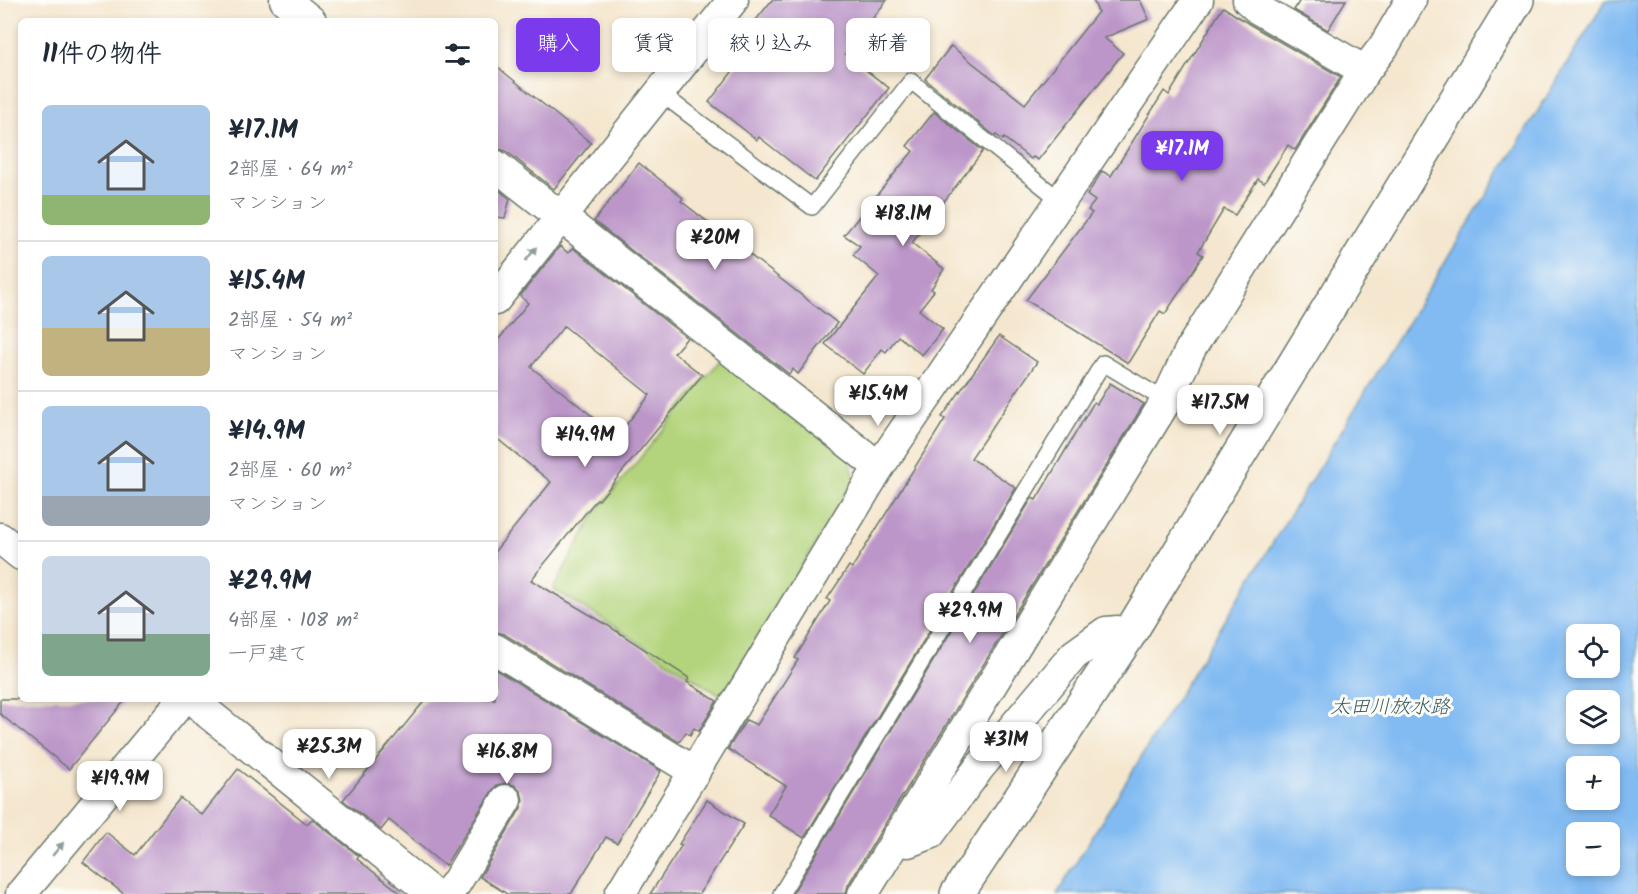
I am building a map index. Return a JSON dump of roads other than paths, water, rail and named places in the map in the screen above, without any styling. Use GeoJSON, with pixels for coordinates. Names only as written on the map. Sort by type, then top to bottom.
{"type":"FeatureCollection","features":[{"type":"Feature","properties":{"kind":"street"},"geometry":{"type":"LineString","coordinates":[[285,0],[307,18]]}},
{"type":"Feature","properties":{"kind":"street"},"geometry":{"type":"LineString","coordinates":[[498,296],[733,0]]}},
{"type":"Feature","properties":{"kind":"street"},"geometry":{"type":"LineString","coordinates":[[620,894],[879,467],[1198,0]]}},
{"type":"Feature","properties":{"kind":"street"},"geometry":{"type":"LineString","coordinates":[[1248,0],[1258,9],[1365,71]]}},
{"type":"Feature","properties":{"kind":"street"},"geometry":{"type":"LineString","coordinates":[[863,894],[1166,401],[1191,348],[1411,0]]}},
{"type":"Feature","properties":{"kind":"street"},"geometry":{"type":"LineString","coordinates":[[957,894],[1128,636],[1517,0]]}},
{"type":"Feature","properties":{"kind":"street"},"geometry":{"type":"LineString","coordinates":[[498,167],[879,467]]}},
{"type":"Feature","properties":{"kind":"street"},"geometry":{"type":"LineString","coordinates":[[0,538],[18,553]]}},
{"type":"Feature","properties":{"kind":"street"},"geometry":{"type":"LineString","coordinates":[[897,837],[908,842],[930,834],[979,768],[1074,655],[1106,632],[1118,631],[1128,636]]}},
{"type":"Feature","properties":{"kind":"street"},"geometry":{"type":"LineString","coordinates":[[498,651],[695,772]]}},
{"type":"Feature","properties":{"kind":"street"},"geometry":{"type":"LineString","coordinates":[[21,894],[181,702]]}},
{"type":"Feature","properties":{"kind":"street"},"geometry":{"type":"LineString","coordinates":[[197,702],[433,894]]}},
{"type":"Feature","properties":{"kind":"street"},"geometry":{"type":"LineString","coordinates":[[447,894],[506,800]]}},
{"type":"Feature","properties":{"kind":"lane"},"geometry":{"type":"LineString","coordinates":[[659,92],[812,207],[911,81],[1061,201]]}},
{"type":"Feature","properties":{"kind":"lane"},"geometry":{"type":"LineString","coordinates":[[781,894],[1103,363],[1166,401]]}},
{"type":"Feature","properties":{"kind":"water","name":"太田川放水路"},"geometry":{"type":"Polygon","coordinates":[[[1606,0],[1638,0],[1638,894],[1057,894],[1606,0]]]}}]}
